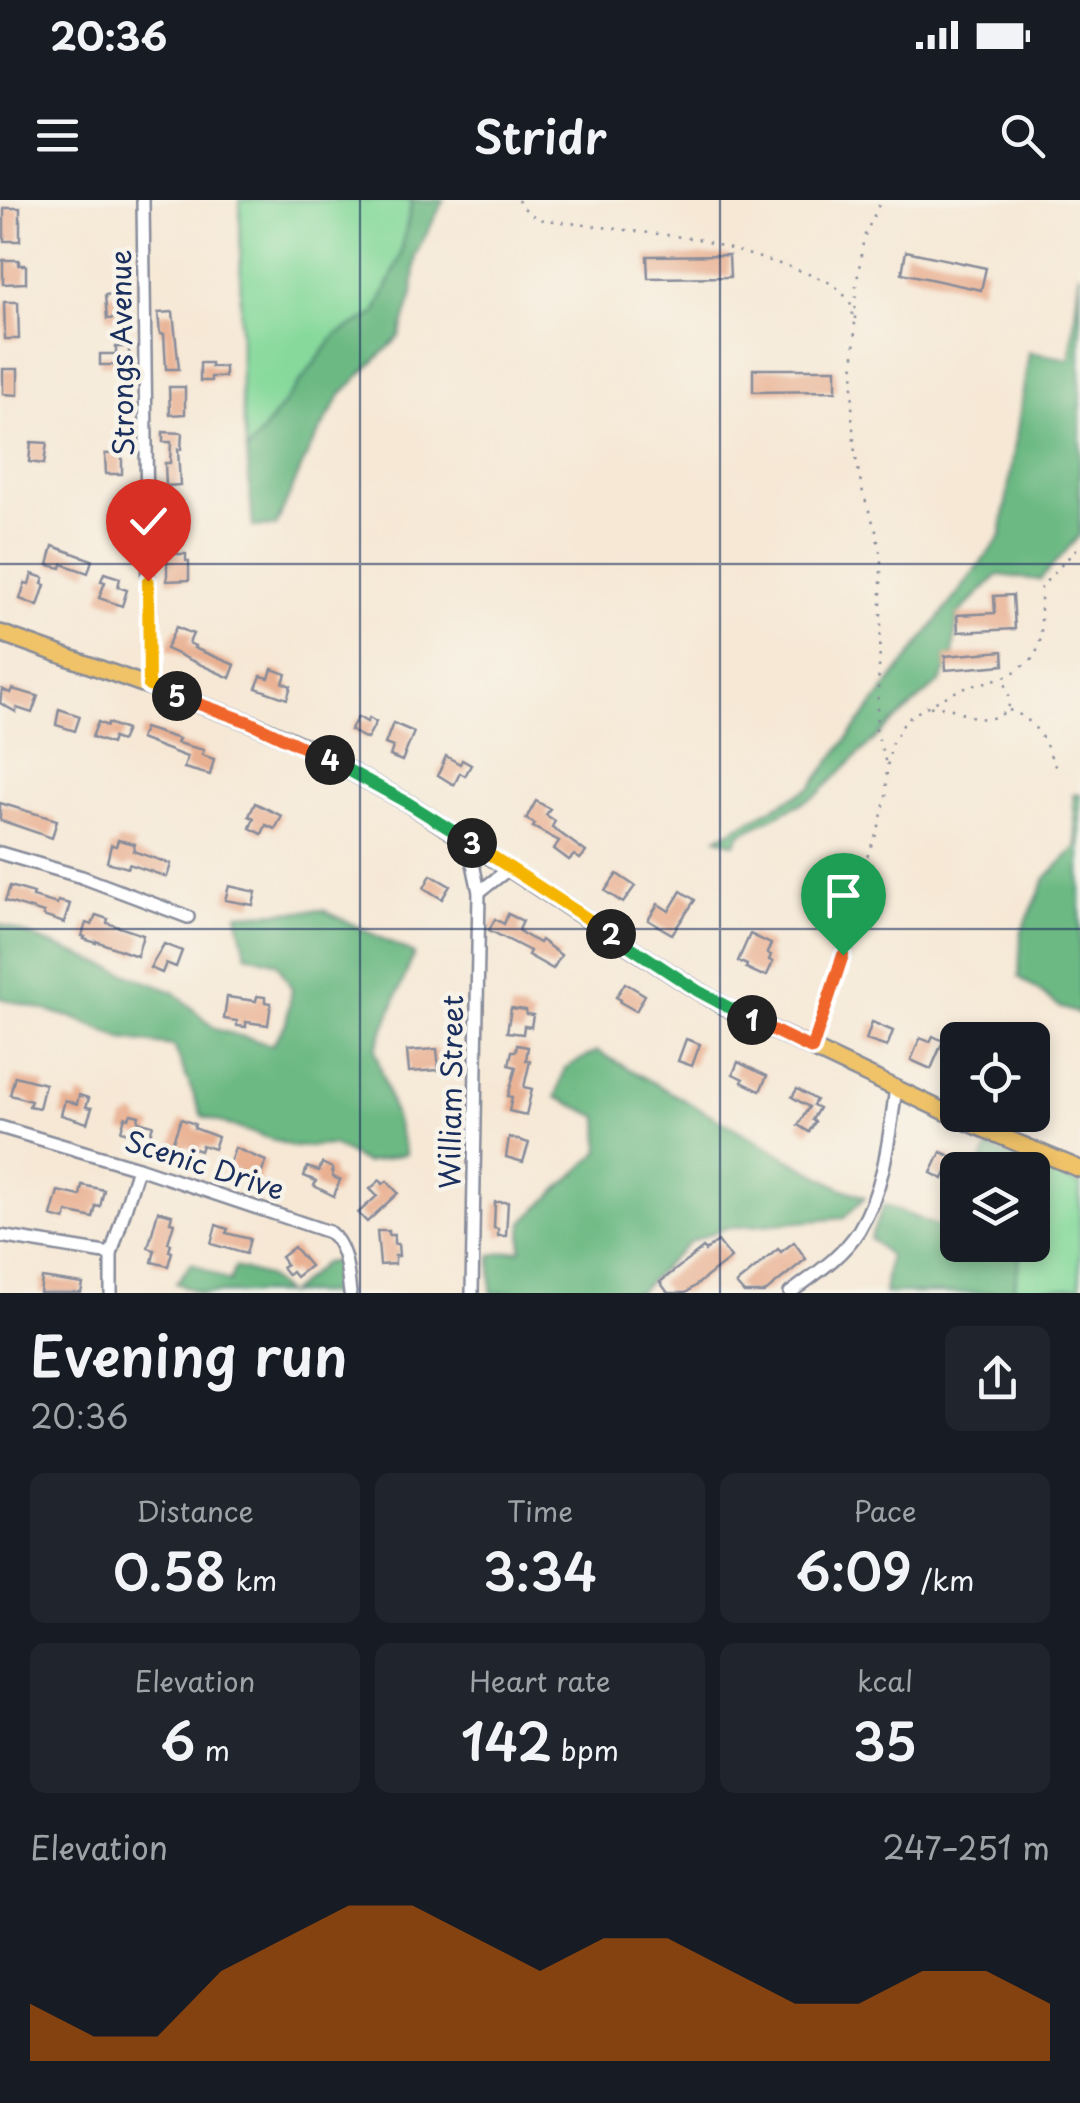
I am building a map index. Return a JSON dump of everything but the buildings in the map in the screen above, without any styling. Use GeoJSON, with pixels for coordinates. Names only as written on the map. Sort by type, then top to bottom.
{"type":"FeatureCollection","features":[{"type":"Feature","properties":{"kind":"main road"},"geometry":{"type":"LineString","coordinates":[[0,633],[249,722],[310,749],[468,840],[735,1012],[968,1122],[1080,1169]]}},
{"type":"Feature","properties":{"kind":"street","name":"Strongs Avenue"},"geometry":{"type":"LineString","coordinates":[[144,200],[149,686]]}},
{"type":"Feature","properties":{"kind":"street","name":"William Street"},"geometry":{"type":"LineString","coordinates":[[468,840],[479,892],[472,1293]]}},
{"type":"Feature","properties":{"kind":"street"},"geometry":{"type":"LineString","coordinates":[[0,852],[82,877],[188,918]]}},
{"type":"Feature","properties":{"kind":"street"},"geometry":{"type":"LineString","coordinates":[[479,892],[510,868]]}},
{"type":"Feature","properties":{"kind":"street"},"geometry":{"type":"LineString","coordinates":[[790,1293],[830,1262],[858,1232],[885,1165],[896,1088]]}},
{"type":"Feature","properties":{"kind":"street","name":"Scenic Drive"},"geometry":{"type":"LineString","coordinates":[[0,1126],[329,1232],[339,1240],[350,1293]]}},
{"type":"Feature","properties":{"kind":"street"},"geometry":{"type":"LineString","coordinates":[[110,1293],[111,1254],[138,1168]]}},
{"type":"Feature","properties":{"kind":"street"},"geometry":{"type":"LineString","coordinates":[[0,1236],[111,1254]]}},
{"type":"Feature","properties":{"kind":"path"},"geometry":{"type":"LineString","coordinates":[[518,200],[538,219],[698,240],[796,269],[834,284],[850,301],[855,325]]}},
{"type":"Feature","properties":{"kind":"path"},"geometry":{"type":"LineString","coordinates":[[881,200],[864,237],[856,286],[852,415],[855,454],[881,558],[876,730],[887,768]]}},
{"type":"Feature","properties":{"kind":"path"},"geometry":{"type":"LineString","coordinates":[[812,1049],[857,911],[868,854],[886,797],[892,742],[906,720],[924,708],[959,690],[1010,675],[1036,657],[1041,587],[1080,545]]}},
{"type":"Feature","properties":{"kind":"path"},"geometry":{"type":"LineString","coordinates":[[1003,677],[1010,696],[1008,710]]}},
{"type":"Feature","properties":{"kind":"path"},"geometry":{"type":"LineString","coordinates":[[924,708],[938,705],[975,718],[989,719],[1008,710],[1022,715],[1034,724],[1058,771]]}},
{"type":"Feature","properties":{"kind":"green space"},"geometry":{"type":"Polygon","coordinates":[[[240,200],[412,200],[400,258],[375,314],[336,335],[247,452],[241,395],[240,200]]]}},
{"type":"Feature","properties":{"kind":"green space"},"geometry":{"type":"Polygon","coordinates":[[[412,200],[444,200],[416,254],[413,293],[400,336],[342,393],[309,450],[276,526],[253,527],[247,452],[336,335],[375,314],[400,258],[412,200]]]}},
{"type":"Feature","properties":{"kind":"green space"},"geometry":{"type":"Polygon","coordinates":[[[1080,271],[1080,535],[1040,580],[998,575],[957,615],[953,655],[945,657],[946,670],[940,682],[817,795],[740,834],[735,844],[717,838],[811,787],[1001,536],[1029,352],[1070,359],[1080,271]]]}},
{"type":"Feature","properties":{"kind":"green space"},"geometry":{"type":"Polygon","coordinates":[[[1080,794],[1080,1014],[1062,1008],[1019,977],[1021,933],[1046,878],[1077,846],[1073,795],[1080,794]]]}},
{"type":"Feature","properties":{"kind":"green space"},"geometry":{"type":"Polygon","coordinates":[[[323,910],[414,954],[375,1050],[406,1154],[365,1163],[333,1145],[294,1147],[202,1116],[174,1046],[122,1039],[74,1018],[0,998],[0,924],[174,992],[215,1029],[272,1045],[286,1023],[292,989],[277,963],[246,954],[237,914],[323,910]]]}},
{"type":"Feature","properties":{"kind":"green space"},"geometry":{"type":"Polygon","coordinates":[[[597,1051],[841,1188],[865,1197],[844,1218],[725,1228],[689,1242],[637,1293],[491,1293],[491,1255],[521,1250],[523,1222],[600,1151],[599,1117],[556,1097],[565,1068],[597,1051]]]}},
{"type":"Feature","properties":{"kind":"green space"},"geometry":{"type":"Polygon","coordinates":[[[1050,1171],[1080,1185],[1080,1287],[1013,1293],[1019,1262],[1050,1262],[1050,1171]]]}},
{"type":"Feature","properties":{"kind":"green space"},"geometry":{"type":"Polygon","coordinates":[[[884,1205],[940,1227],[940,1262],[1019,1262],[1013,1293],[884,1293],[889,1256],[870,1238],[884,1205]]]}},
{"type":"Feature","properties":{"kind":"green space"},"geometry":{"type":"Polygon","coordinates":[[[338,1261],[342,1293],[289,1293],[324,1263],[338,1261]]]}},
{"type":"Feature","properties":{"kind":"green space"},"geometry":{"type":"Polygon","coordinates":[[[192,1263],[230,1282],[235,1267],[266,1276],[285,1293],[200,1293],[176,1283],[192,1263]]]}},
{"type":"Feature","properties":{"kind":"route"},"geometry":{"type":"LineString","coordinates":[[148,581],[149,686],[249,722],[356,773],[735,1012],[812,1049],[843,955]]}}]}
